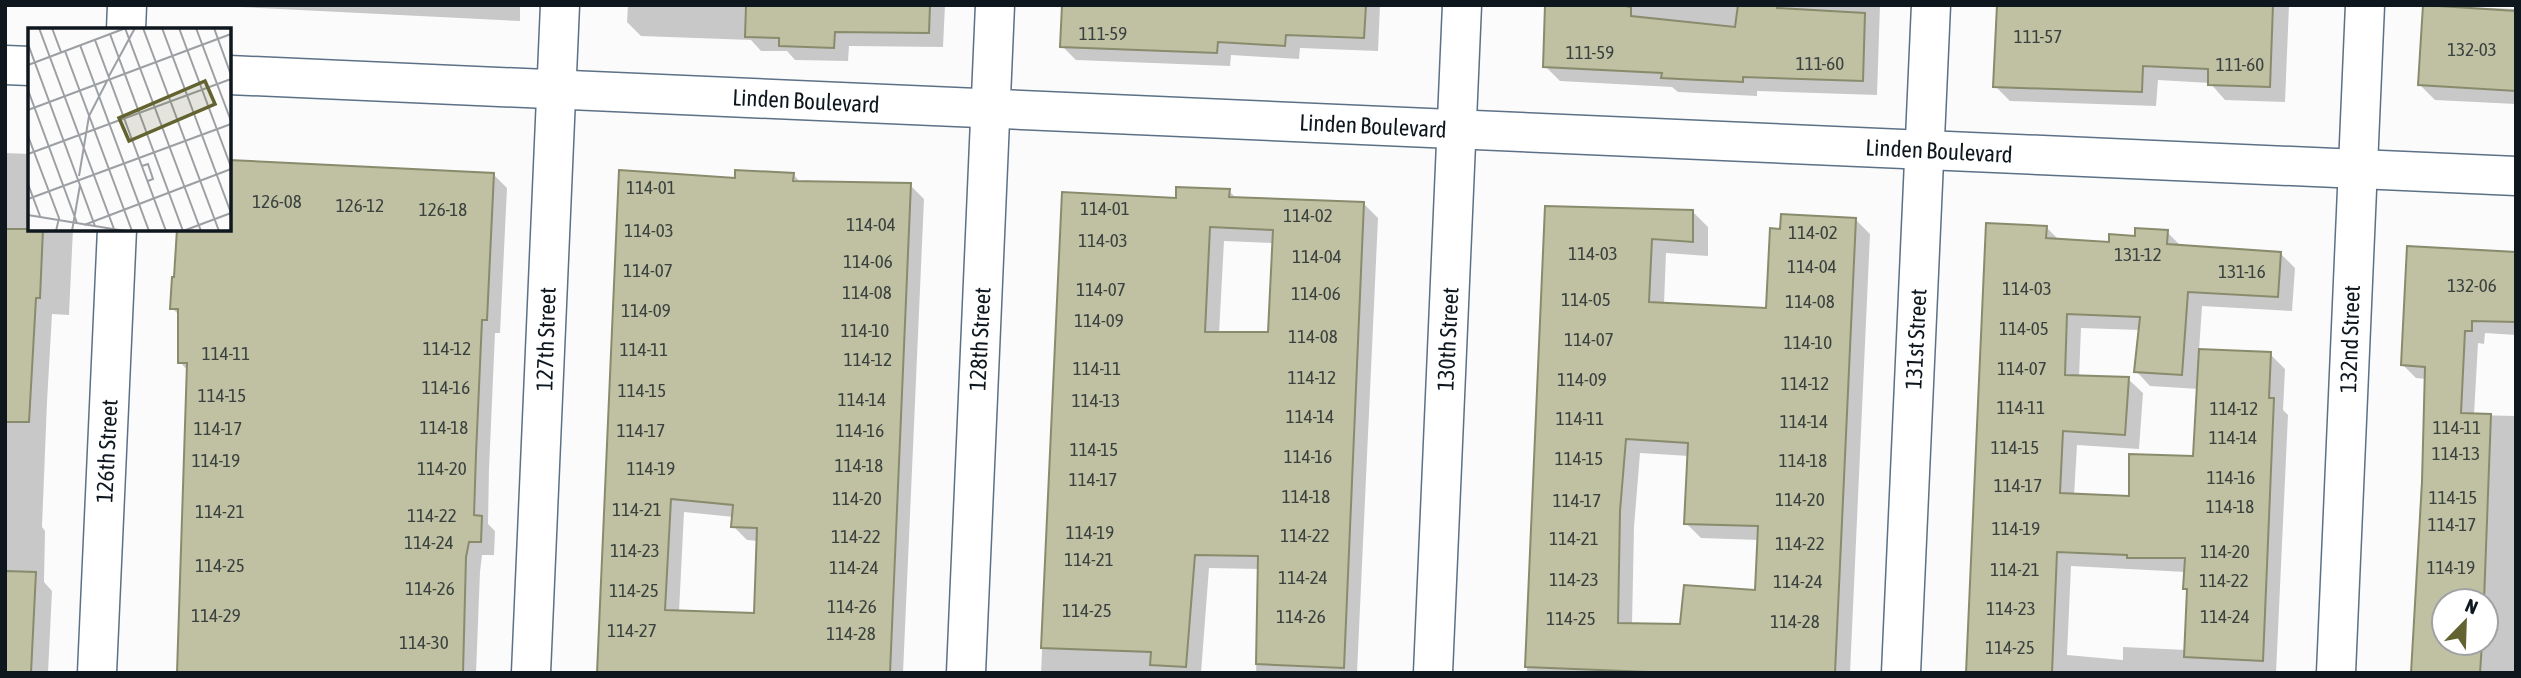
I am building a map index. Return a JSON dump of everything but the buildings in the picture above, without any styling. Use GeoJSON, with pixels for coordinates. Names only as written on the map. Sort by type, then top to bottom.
{"type":"FeatureCollection","features":[{"type":"Feature","properties":{"kind":"street"},"geometry":{"type":"LineString","coordinates":[[126,28],[127,5]]}},
{"type":"Feature","properties":{"kind":"street","name":"127th Street"},"geometry":{"type":"LineString","coordinates":[[531,673],[561,5]]}},
{"type":"Feature","properties":{"kind":"street","name":"128th Street"},"geometry":{"type":"LineString","coordinates":[[966,673],[995,5]]}},
{"type":"Feature","properties":{"kind":"street","name":"130th Street"},"geometry":{"type":"LineString","coordinates":[[1433,673],[1462,5]]}},
{"type":"Feature","properties":{"kind":"street","name":"131st Street"},"geometry":{"type":"LineString","coordinates":[[1901,673],[1931,5]]}},
{"type":"Feature","properties":{"kind":"street","name":"132nd Street"},"geometry":{"type":"LineString","coordinates":[[2336,673],[2365,5]]}},
{"type":"Feature","properties":{"kind":"street"},"geometry":{"type":"LineString","coordinates":[[5,65],[28,66]]}},
{"type":"Feature","properties":{"kind":"street","name":"Linden Boulevard"},"geometry":{"type":"LineString","coordinates":[[231,75],[2516,176]]}},
{"type":"Feature","properties":{"kind":"street","name":"126th Street"},"geometry":{"type":"LineString","coordinates":[[97,673],[117,231]]}}]}
